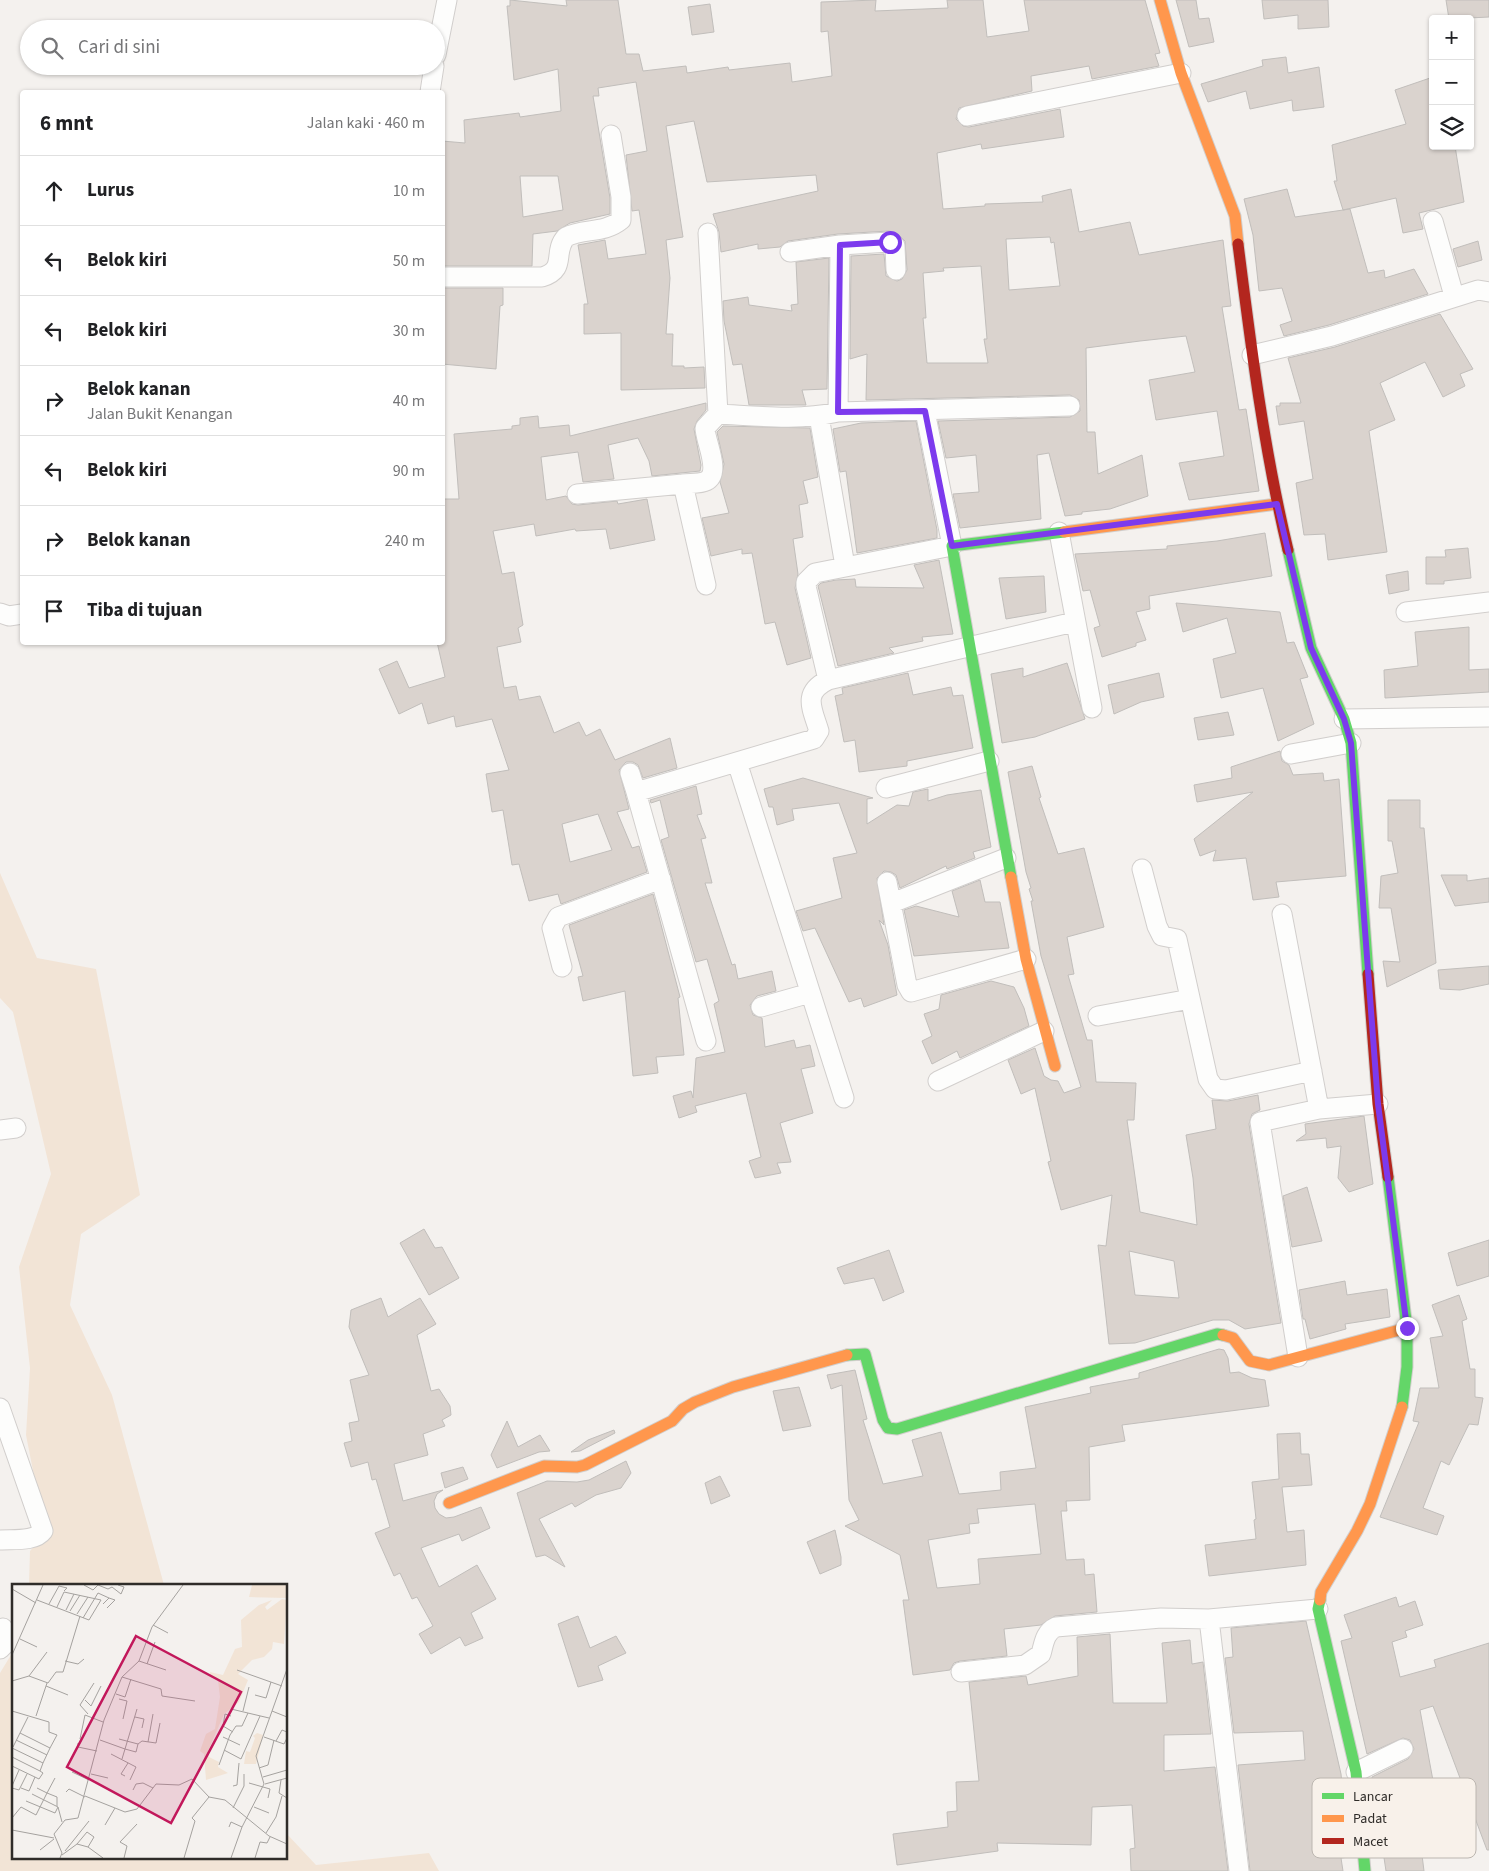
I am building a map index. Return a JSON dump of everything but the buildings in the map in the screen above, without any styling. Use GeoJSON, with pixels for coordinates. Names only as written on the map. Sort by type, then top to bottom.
{"type":"FeatureCollection","features":[{"type":"Feature","properties":{"kind":"street"},"geometry":{"type":"LineString","coordinates":[[443,20],[447,0]]}},
{"type":"Feature","properties":{"kind":"street"},"geometry":{"type":"LineString","coordinates":[[1160,0],[1181,73],[1235,216],[1252,355],[1277,504],[1311,648],[1344,719],[1351,743],[1378,1104],[1407,1328],[1407,1366],[1403,1403],[1370,1504],[1357,1531],[1320,1592],[1318,1609],[1357,1778]]}},
{"type":"Feature","properties":{"kind":"street"},"geometry":{"type":"LineString","coordinates":[[967,116],[1181,73]]}},
{"type":"Feature","properties":{"kind":"street"},"geometry":{"type":"LineString","coordinates":[[430,90],[433,75]]}},
{"type":"Feature","properties":{"kind":"street"},"geometry":{"type":"LineString","coordinates":[[445,277],[542,277],[551,274],[558,266],[560,248],[566,237],[600,231],[616,225],[621,220],[622,198],[611,135]]}},
{"type":"Feature","properties":{"kind":"street"},"geometry":{"type":"LineString","coordinates":[[1433,221],[1454,296]]}},
{"type":"Feature","properties":{"kind":"street"},"geometry":{"type":"LineString","coordinates":[[577,494],[706,481],[712,476],[713,469],[705,428],[718,414],[708,233]]}},
{"type":"Feature","properties":{"kind":"street"},"geometry":{"type":"LineString","coordinates":[[790,252],[840,245],[890,242],[895,246],[896,270]]}},
{"type":"Feature","properties":{"kind":"street"},"geometry":{"type":"LineString","coordinates":[[838,412],[840,245]]}},
{"type":"Feature","properties":{"kind":"street"},"geometry":{"type":"LineString","coordinates":[[1252,355],[1332,336],[1454,296],[1478,290],[1489,292]]}},
{"type":"Feature","properties":{"kind":"street"},"geometry":{"type":"LineString","coordinates":[[718,414],[786,418],[819,416],[838,412],[1070,406]]}},
{"type":"Feature","properties":{"kind":"street"},"geometry":{"type":"LineString","coordinates":[[925,411],[952,546],[1006,858],[1026,959],[1055,1066]]}},
{"type":"Feature","properties":{"kind":"street"},"geometry":{"type":"LineString","coordinates":[[819,416],[845,566]]}},
{"type":"Feature","properties":{"kind":"street"},"geometry":{"type":"LineString","coordinates":[[683,484],[706,586]]}},
{"type":"Feature","properties":{"kind":"street"},"geometry":{"type":"LineString","coordinates":[[828,680],[806,582],[815,573],[952,546],[1277,504]]}},
{"type":"Feature","properties":{"kind":"street"},"geometry":{"type":"LineString","coordinates":[[1059,532],[1074,622],[1092,708]]}},
{"type":"Feature","properties":{"kind":"street"},"geometry":{"type":"LineString","coordinates":[[1406,612],[1489,602]]}},
{"type":"Feature","properties":{"kind":"street"},"geometry":{"type":"LineString","coordinates":[[0,613],[9,616],[20,614]]}},
{"type":"Feature","properties":{"kind":"street"},"geometry":{"type":"LineString","coordinates":[[636,792],[814,739],[818,736],[819,731],[811,697],[818,685],[828,680],[1074,622]]}},
{"type":"Feature","properties":{"kind":"street"},"geometry":{"type":"LineString","coordinates":[[1344,719],[1489,717]]}},
{"type":"Feature","properties":{"kind":"street"},"geometry":{"type":"LineString","coordinates":[[1291,754],[1351,743]]}},
{"type":"Feature","properties":{"kind":"street"},"geometry":{"type":"LineString","coordinates":[[886,788],[989,761]]}},
{"type":"Feature","properties":{"kind":"street"},"geometry":{"type":"LineString","coordinates":[[736,762],[844,1098]]}},
{"type":"Feature","properties":{"kind":"street"},"geometry":{"type":"LineString","coordinates":[[630,773],[706,1041]]}},
{"type":"Feature","properties":{"kind":"street"},"geometry":{"type":"LineString","coordinates":[[892,903],[1006,858]]}},
{"type":"Feature","properties":{"kind":"street"},"geometry":{"type":"LineString","coordinates":[[1142,869],[1157,926],[1162,936],[1177,940],[1208,1079],[1215,1089],[1226,1090],[1312,1071]]}},
{"type":"Feature","properties":{"kind":"street"},"geometry":{"type":"LineString","coordinates":[[562,967],[552,928],[558,917],[661,879]]}},
{"type":"Feature","properties":{"kind":"street"},"geometry":{"type":"LineString","coordinates":[[887,882],[907,985],[911,992],[1026,959]]}},
{"type":"Feature","properties":{"kind":"street"},"geometry":{"type":"LineString","coordinates":[[1282,914],[1319,1109]]}},
{"type":"Feature","properties":{"kind":"street"},"geometry":{"type":"LineString","coordinates":[[761,1007],[810,993]]}},
{"type":"Feature","properties":{"kind":"street"},"geometry":{"type":"LineString","coordinates":[[1098,1016],[1190,999]]}},
{"type":"Feature","properties":{"kind":"street"},"geometry":{"type":"LineString","coordinates":[[938,1081],[1044,1031]]}},
{"type":"Feature","properties":{"kind":"street"},"geometry":{"type":"LineString","coordinates":[[1298,1357],[1260,1122],[1319,1109],[1378,1104]]}},
{"type":"Feature","properties":{"kind":"street"},"geometry":{"type":"LineString","coordinates":[[449,1503],[544,1466],[577,1468],[672,1421],[683,1409],[712,1394],[821,1361],[849,1355],[865,1354],[872,1367],[880,1418],[888,1428],[897,1429],[1217,1334],[1225,1334],[1232,1337],[1250,1363],[1257,1366],[1407,1328]]}},
{"type":"Feature","properties":{"kind":"street"},"geometry":{"type":"LineString","coordinates":[[0,1408],[9,1458],[43,1531],[39,1536],[33,1538],[0,1540]]}},
{"type":"Feature","properties":{"kind":"street"},"geometry":{"type":"LineString","coordinates":[[961,1672],[1024,1665],[1041,1654],[1046,1637],[1050,1630],[1056,1626],[1161,1618],[1209,1619],[1318,1609]]}},
{"type":"Feature","properties":{"kind":"street"},"geometry":{"type":"LineString","coordinates":[[1209,1619],[1239,1871]]}},
{"type":"Feature","properties":{"kind":"street"},"geometry":{"type":"LineString","coordinates":[[0,1649],[4,1645],[3,1628]]}},
{"type":"Feature","properties":{"kind":"street"},"geometry":{"type":"LineString","coordinates":[[1356,1772],[1404,1749]]}},
{"type":"Feature","properties":{"kind":"street"},"geometry":{"type":"LineString","coordinates":[[1364,1858],[1365,1871]]}},
{"type":"Feature","properties":{"kind":"shaded area"},"geometry":{"type":"Polygon","coordinates":[[[0,873],[37,958],[96,969],[140,1195],[81,1234],[70,1305],[112,1395],[164,1584],[29,1584],[30,1551],[52,1527],[38,1496],[26,1435],[30,1368],[19,1267],[51,1174],[13,1012],[0,998],[0,873]]]}},
{"type":"Feature","properties":{"kind":"shaded area"},"geometry":{"type":"Polygon","coordinates":[[[12,1653],[12,1858],[288,1858],[288,1835],[316,1865],[429,1853],[439,1871],[0,1871],[0,1673],[12,1653]]]}},
{"type":"Feature","properties":{"kind":"traffic: fast"},"geometry":{"type":"LineString","coordinates":[[1011,877],[952,546],[1064,532]]}},
{"type":"Feature","properties":{"kind":"traffic: fast"},"geometry":{"type":"LineString","coordinates":[[1288,550],[1311,648],[1344,719],[1351,743],[1368,974]]}},
{"type":"Feature","properties":{"kind":"traffic: fast"},"geometry":{"type":"LineString","coordinates":[[1388,1177],[1407,1328],[1407,1367],[1402,1407]]}},
{"type":"Feature","properties":{"kind":"traffic: fast"},"geometry":{"type":"LineString","coordinates":[[847,1355],[865,1354],[883,1420],[888,1428],[897,1429],[1217,1334],[1223,1335]]}},
{"type":"Feature","properties":{"kind":"traffic: fast"},"geometry":{"type":"LineString","coordinates":[[1320,1600],[1318,1609],[1357,1778]]}},
{"type":"Feature","properties":{"kind":"traffic: fast"},"geometry":{"type":"LineString","coordinates":[[1364,1858],[1365,1871]]}},
{"type":"Feature","properties":{"kind":"traffic: slow"},"geometry":{"type":"LineString","coordinates":[[1160,0],[1181,73],[1235,216],[1238,244]]}},
{"type":"Feature","properties":{"kind":"traffic: slow"},"geometry":{"type":"LineString","coordinates":[[1064,532],[1277,504]]}},
{"type":"Feature","properties":{"kind":"traffic: slow"},"geometry":{"type":"LineString","coordinates":[[1011,877],[1026,959],[1055,1066]]}},
{"type":"Feature","properties":{"kind":"traffic: slow"},"geometry":{"type":"LineString","coordinates":[[1223,1335],[1233,1338],[1250,1361],[1269,1365],[1407,1328]]}},
{"type":"Feature","properties":{"kind":"traffic: slow"},"geometry":{"type":"LineString","coordinates":[[449,1503],[544,1466],[577,1467],[585,1465],[672,1421],[683,1409],[695,1402],[733,1387],[847,1355]]}},
{"type":"Feature","properties":{"kind":"traffic: slow"},"geometry":{"type":"LineString","coordinates":[[1320,1600],[1321,1592],[1357,1531],[1370,1504],[1402,1407]]}},
{"type":"Feature","properties":{"kind":"traffic: jam"},"geometry":{"type":"LineString","coordinates":[[1238,244],[1265,436],[1288,550]]}},
{"type":"Feature","properties":{"kind":"traffic: jam"},"geometry":{"type":"LineString","coordinates":[[1368,974],[1378,1104],[1388,1177]]}},
{"type":"Feature","properties":{"kind":"route"},"geometry":{"type":"LineString","coordinates":[[890,242],[840,245],[838,412],[925,411],[952,546],[1277,504],[1311,648],[1331,688],[1344,719],[1351,743],[1378,1104],[1407,1328]]}}]}
